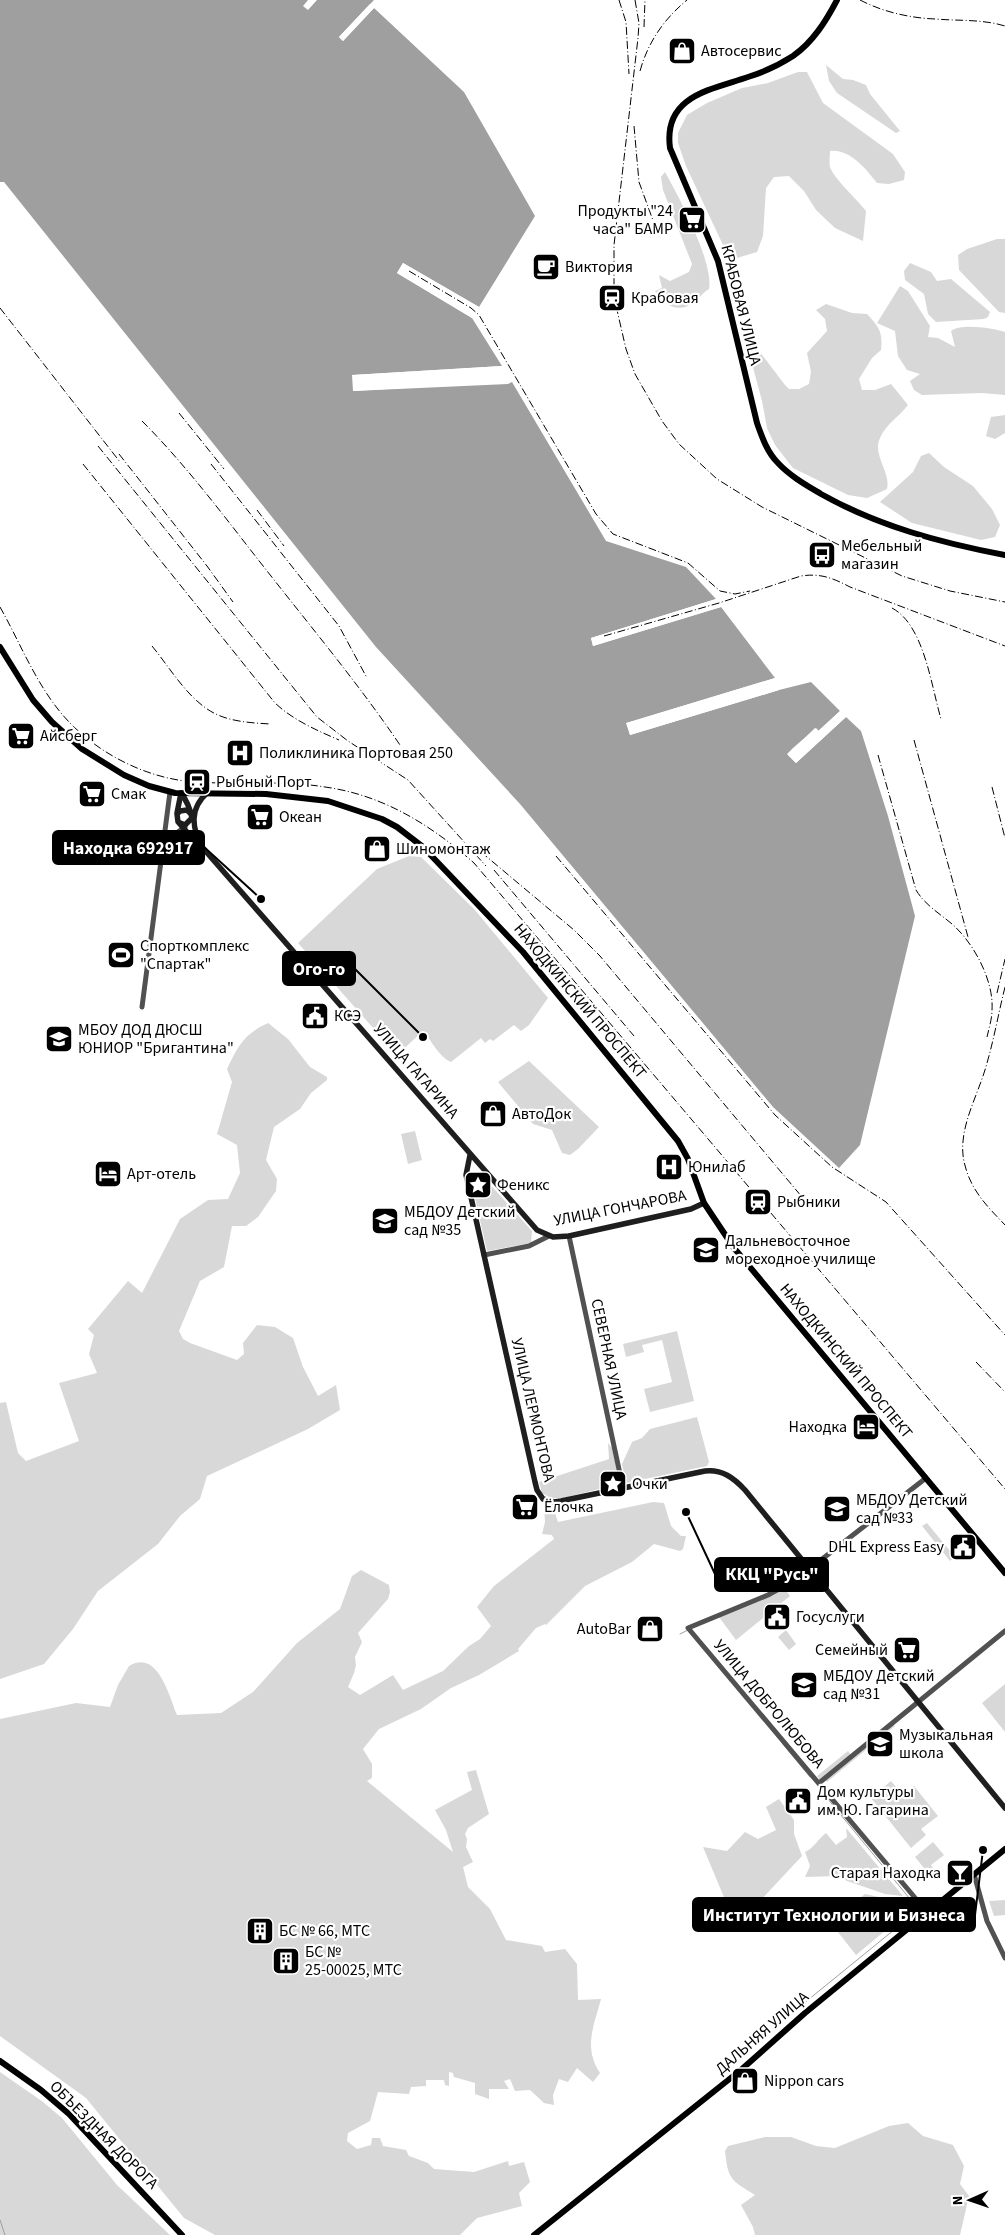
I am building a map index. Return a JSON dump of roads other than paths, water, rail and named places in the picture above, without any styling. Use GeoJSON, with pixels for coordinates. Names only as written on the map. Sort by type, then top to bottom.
{"type":"FeatureCollection","features":[{"type":"Feature","properties":{"kind":"main road","name":"КРАБОВАЯ УЛИЦА"},"geometry":{"type":"LineString","coordinates":[[837,0],[816,35],[792,56],[765,71],[700,94],[681,106],[671,122],[670,148],[717,258],[756,423],[762,438],[777,462],[799,481],[835,502],[867,517],[914,534],[1005,556]]}},
{"type":"Feature","properties":{"kind":"main road","name":"НАХОДКИНСКИЙ ПРОСПЕКТ"},"geometry":{"type":"LineString","coordinates":[[0,647],[41,710],[72,742],[113,770],[149,786],[170,792],[273,795],[328,802],[382,819],[424,846],[523,952],[674,1136],[688,1159],[704,1203],[742,1258],[1005,1573]]}},
{"type":"Feature","properties":{"kind":"main road"},"geometry":{"type":"LineString","coordinates":[[181,793],[177,818],[182,825],[191,819],[197,802],[207,793]]}},
{"type":"Feature","properties":{"kind":"main road","name":"УЛИЦА ГАГАРИНА"},"geometry":{"type":"LineString","coordinates":[[181,793],[186,800],[199,841],[206,853]]}},
{"type":"Feature","properties":{"kind":"main road"},"geometry":{"type":"LineString","coordinates":[[177,818],[183,810],[191,819]]}},
{"type":"Feature","properties":{"kind":"main road","name":"УЛИЦА ГАГАРИНА"},"geometry":{"type":"LineString","coordinates":[[177,818],[193,842],[206,853],[531,1225],[548,1236]]}},
{"type":"Feature","properties":{"kind":"main road","name":"УЛИЦА ЛЕРМОНТОВА"},"geometry":{"type":"LineString","coordinates":[[470,1155],[466,1175],[534,1482],[540,1496],[548,1501],[561,1501],[623,1486],[715,1470],[737,1481],[810,1570]]}},
{"type":"Feature","properties":{"kind":"main road","name":"УЛИЦА ГОНЧАРОВА"},"geometry":{"type":"LineString","coordinates":[[548,1236],[569,1236],[691,1209],[704,1203]]}},
{"type":"Feature","properties":{"kind":"main road"},"geometry":{"type":"LineString","coordinates":[[810,1570],[1005,1808]]}},
{"type":"Feature","properties":{"kind":"main road","name":"ДАЛЬНЯЯ УЛИЦА"},"geometry":{"type":"LineString","coordinates":[[534,2235],[742,2070],[805,2013],[1005,1849]]}},
{"type":"Feature","properties":{"kind":"main road","name":"ОБЪЕЗДНАЯ ДОРОГА"},"geometry":{"type":"LineString","coordinates":[[0,2061],[42,2090],[69,2114],[182,2235]]}},
{"type":"Feature","properties":{"kind":"street"},"geometry":{"type":"LineString","coordinates":[[142,1007],[170,792]]}},
{"type":"Feature","properties":{"kind":"street"},"geometry":{"type":"LineString","coordinates":[[170,803],[177,818]]}},
{"type":"Feature","properties":{"kind":"street"},"geometry":{"type":"LineString","coordinates":[[165,840],[183,828],[191,819]]}},
{"type":"Feature","properties":{"kind":"street","name":"УЛИЦА ГОНЧАРОВА"},"geometry":{"type":"LineString","coordinates":[[484,1255],[529,1246],[548,1236]]}},
{"type":"Feature","properties":{"kind":"street","name":"СЕВЕРНАЯ УЛИЦА"},"geometry":{"type":"LineString","coordinates":[[569,1236],[623,1486]]}},
{"type":"Feature","properties":{"kind":"street"},"geometry":{"type":"LineString","coordinates":[[810,1570],[926,1478]]}},
{"type":"Feature","properties":{"kind":"street","name":"УЛИЦА ДОБРОЛЮБОВА"},"geometry":{"type":"LineString","coordinates":[[810,1570],[783,1588],[688,1628],[927,1912]]}},
{"type":"Feature","properties":{"kind":"street"},"geometry":{"type":"LineString","coordinates":[[819,1783],[1005,1631]]}},
{"type":"Feature","properties":{"kind":"street"},"geometry":{"type":"LineString","coordinates":[[974,1874],[987,1921],[1005,1958]]}},
{"type":"Feature","properties":{"kind":"waterway"},"geometry":{"type":"LineString","coordinates":[[680,1634],[688,1630]]}},
{"type":"Feature","properties":{"kind":"waterway"},"geometry":{"type":"LineString","coordinates":[[782,1743],[810,1777]]}},
{"type":"Feature","properties":{"kind":"waterway"},"geometry":{"type":"LineString","coordinates":[[822,1792],[919,1910]]}},
{"type":"Feature","properties":{"kind":"waterway"},"geometry":{"type":"LineString","coordinates":[[803,2004],[916,1912]]}},
{"type":"Feature","properties":{"kind":"waterway"},"geometry":{"type":"LineString","coordinates":[[0,2220],[5,2235]]}},
{"type":"Feature","properties":{"kind":"railway"},"geometry":{"type":"LineString","coordinates":[[619,0],[626,22],[629,74]]}},
{"type":"Feature","properties":{"kind":"railway"},"geometry":{"type":"LineString","coordinates":[[635,0],[639,23],[638,38],[614,245],[614,297],[626,349],[635,374],[662,421],[679,444],[717,479],[762,507],[902,576],[950,591],[1005,602]]}},
{"type":"Feature","properties":{"kind":"railway"},"geometry":{"type":"LineString","coordinates":[[644,27],[645,0]]}},
{"type":"Feature","properties":{"kind":"railway"},"geometry":{"type":"LineString","coordinates":[[640,71],[652,41],[664,23],[687,0]]}},
{"type":"Feature","properties":{"kind":"railway"},"geometry":{"type":"LineString","coordinates":[[860,0],[878,8],[906,16],[979,21],[1005,26]]}},
{"type":"Feature","properties":{"kind":"railway"},"geometry":{"type":"LineString","coordinates":[[634,126],[639,182],[655,226]]}},
{"type":"Feature","properties":{"kind":"railway"},"geometry":{"type":"LineString","coordinates":[[409,271],[471,308],[479,315],[596,514],[613,534],[688,563],[720,591],[735,594],[750,591]]}},
{"type":"Feature","properties":{"kind":"railway"},"geometry":{"type":"LineString","coordinates":[[0,308],[120,462]]}},
{"type":"Feature","properties":{"kind":"railway"},"geometry":{"type":"LineString","coordinates":[[179,413],[224,469]]}},
{"type":"Feature","properties":{"kind":"railway"},"geometry":{"type":"LineString","coordinates":[[142,421],[208,496],[353,680],[400,745]]}},
{"type":"Feature","properties":{"kind":"railway"},"geometry":{"type":"LineString","coordinates":[[98,446],[317,717],[348,741],[408,780],[486,866]]}},
{"type":"Feature","properties":{"kind":"railway"},"geometry":{"type":"LineString","coordinates":[[119,454],[233,602]]}},
{"type":"Feature","properties":{"kind":"railway"},"geometry":{"type":"LineString","coordinates":[[83,464],[275,703],[297,720],[339,740]]}},
{"type":"Feature","properties":{"kind":"railway"},"geometry":{"type":"LineString","coordinates":[[211,464],[339,626],[367,678]]}},
{"type":"Feature","properties":{"kind":"railway"},"geometry":{"type":"LineString","coordinates":[[257,510],[284,546]]}},
{"type":"Feature","properties":{"kind":"railway"},"geometry":{"type":"LineString","coordinates":[[604,636],[719,603],[801,576],[814,575],[832,579],[1005,646]]}},
{"type":"Feature","properties":{"kind":"railway"},"geometry":{"type":"LineString","coordinates":[[0,607],[31,667],[59,710],[83,735],[112,756],[145,771],[162,777],[180,780],[213,783],[309,785],[346,791],[367,797],[423,824],[474,863],[1005,1489]]}},
{"type":"Feature","properties":{"kind":"railway"},"geometry":{"type":"LineString","coordinates":[[892,608],[903,616],[919,642],[930,673],[941,719]]}},
{"type":"Feature","properties":{"kind":"railway"},"geometry":{"type":"LineString","coordinates":[[152,646],[190,694],[208,710],[230,719],[271,724]]}},
{"type":"Feature","properties":{"kind":"railway"},"geometry":{"type":"LineString","coordinates":[[914,740],[968,937]]}},
{"type":"Feature","properties":{"kind":"railway"},"geometry":{"type":"LineString","coordinates":[[878,755],[916,890],[928,904],[952,924],[968,941],[986,975],[992,999],[991,1020],[987,1037]]}},
{"type":"Feature","properties":{"kind":"railway"},"geometry":{"type":"LineString","coordinates":[[992,787],[1005,838]]}},
{"type":"Feature","properties":{"kind":"railway"},"geometry":{"type":"LineString","coordinates":[[481,852],[574,930],[600,956],[802,1197]]}},
{"type":"Feature","properties":{"kind":"railway"},"geometry":{"type":"LineString","coordinates":[[556,856],[775,1115],[832,1167],[886,1202],[1005,1335]]}},
{"type":"Feature","properties":{"kind":"railway"},"geometry":{"type":"LineString","coordinates":[[494,870],[634,1036]]}},
{"type":"Feature","properties":{"kind":"railway"},"geometry":{"type":"LineString","coordinates":[[997,993],[1005,959]]}},
{"type":"Feature","properties":{"kind":"railway"},"geometry":{"type":"LineString","coordinates":[[1005,987],[990,1052],[967,1120],[963,1144],[963,1157],[969,1178],[982,1200],[1005,1225]]}},
{"type":"Feature","properties":{"kind":"railway"},"geometry":{"type":"LineString","coordinates":[[976,1362],[1005,1392]]}},
{"type":"Feature","properties":{"kind":"place","name":"Автосервис"},"geometry":{"type":"Point","coordinates":[682,51]}},
{"type":"Feature","properties":{"kind":"place","name":"Продукты \"24 часа\" БАМР"},"geometry":{"type":"Point","coordinates":[692,220]}},
{"type":"Feature","properties":{"kind":"place","name":"Виктория"},"geometry":{"type":"Point","coordinates":[546,267]}},
{"type":"Feature","properties":{"kind":"place","name":"Крабовая"},"geometry":{"type":"Point","coordinates":[612,298]}},
{"type":"Feature","properties":{"kind":"place","name":"Мебельный магазин"},"geometry":{"type":"Point","coordinates":[822,555]}},
{"type":"Feature","properties":{"kind":"place","name":"Айсберг"},"geometry":{"type":"Point","coordinates":[21,736]}},
{"type":"Feature","properties":{"kind":"place","name":"Поликлиника Портовая 250"},"geometry":{"type":"Point","coordinates":[240,753]}},
{"type":"Feature","properties":{"kind":"place","name":"Рыбный Порт"},"geometry":{"type":"Point","coordinates":[197,782]}},
{"type":"Feature","properties":{"kind":"place","name":"Смак"},"geometry":{"type":"Point","coordinates":[92,794]}},
{"type":"Feature","properties":{"kind":"place","name":"Океан"},"geometry":{"type":"Point","coordinates":[260,817]}},
{"type":"Feature","properties":{"kind":"place","name":"Шиномонтаж"},"geometry":{"type":"Point","coordinates":[377,849]}},
{"type":"Feature","properties":{"kind":"place","name":"Находка 692917"},"geometry":{"type":"Point","coordinates":[261,899]}},
{"type":"Feature","properties":{"kind":"place","name":"Спорткомплекс \"Спартак\""},"geometry":{"type":"Point","coordinates":[121,955]}},
{"type":"Feature","properties":{"kind":"place","name":"КСЭ"},"geometry":{"type":"Point","coordinates":[315,1016]}},
{"type":"Feature","properties":{"kind":"place","name":"Ого-го"},"geometry":{"type":"Point","coordinates":[423,1037]}},
{"type":"Feature","properties":{"kind":"place","name":"МБОУ ДОД ДЮСШ ЮНИОР \"Бригантина\""},"geometry":{"type":"Point","coordinates":[59,1039]}},
{"type":"Feature","properties":{"kind":"place","name":"АвтоДок"},"geometry":{"type":"Point","coordinates":[493,1114]}},
{"type":"Feature","properties":{"kind":"place","name":"Юнилаб"},"geometry":{"type":"Point","coordinates":[669,1167]}},
{"type":"Feature","properties":{"kind":"place","name":"Арт-отель"},"geometry":{"type":"Point","coordinates":[108,1174]}},
{"type":"Feature","properties":{"kind":"place","name":"Феникс"},"geometry":{"type":"Point","coordinates":[478,1185]}},
{"type":"Feature","properties":{"kind":"place","name":"Рыбники"},"geometry":{"type":"Point","coordinates":[758,1202]}},
{"type":"Feature","properties":{"kind":"place","name":"МБДОУ Детский сад №35"},"geometry":{"type":"Point","coordinates":[385,1221]}},
{"type":"Feature","properties":{"kind":"place","name":"Дальневосточное мореходное училище"},"geometry":{"type":"Point","coordinates":[706,1250]}},
{"type":"Feature","properties":{"kind":"place","name":"Находка"},"geometry":{"type":"Point","coordinates":[866,1427]}},
{"type":"Feature","properties":{"kind":"place","name":"Очки"},"geometry":{"type":"Point","coordinates":[613,1484]}},
{"type":"Feature","properties":{"kind":"place","name":"Ёлочка"},"geometry":{"type":"Point","coordinates":[525,1507]}},
{"type":"Feature","properties":{"kind":"place","name":"МБДОУ Детский сад №33"},"geometry":{"type":"Point","coordinates":[837,1509]}},
{"type":"Feature","properties":{"kind":"place","name":"ККЦ \"Русь\""},"geometry":{"type":"Point","coordinates":[686,1512]}},
{"type":"Feature","properties":{"kind":"place","name":"DHL Express Easy"},"geometry":{"type":"Point","coordinates":[963,1547]}},
{"type":"Feature","properties":{"kind":"place","name":"Госуслуги"},"geometry":{"type":"Point","coordinates":[777,1617]}},
{"type":"Feature","properties":{"kind":"place","name":"AutoBar"},"geometry":{"type":"Point","coordinates":[650,1629]}},
{"type":"Feature","properties":{"kind":"place","name":"Семейный"},"geometry":{"type":"Point","coordinates":[907,1650]}},
{"type":"Feature","properties":{"kind":"place","name":"МБДОУ Детский сад №31"},"geometry":{"type":"Point","coordinates":[804,1685]}},
{"type":"Feature","properties":{"kind":"place","name":"Музыкальная школа"},"geometry":{"type":"Point","coordinates":[880,1744]}},
{"type":"Feature","properties":{"kind":"place","name":"Дом культуры им. Ю. Гагарина"},"geometry":{"type":"Point","coordinates":[798,1801]}},
{"type":"Feature","properties":{"kind":"place","name":"Институт Технологии и Бизнеса"},"geometry":{"type":"Point","coordinates":[983,1850]}},
{"type":"Feature","properties":{"kind":"place","name":"Старая Находка"},"geometry":{"type":"Point","coordinates":[960,1873]}},
{"type":"Feature","properties":{"kind":"place","name":"БС № 66, МТС"},"geometry":{"type":"Point","coordinates":[260,1931]}},
{"type":"Feature","properties":{"kind":"place","name":"БС № 25-00025, МТС"},"geometry":{"type":"Point","coordinates":[286,1961]}},
{"type":"Feature","properties":{"kind":"place","name":"Nippon cars"},"geometry":{"type":"Point","coordinates":[745,2081]}}]}
